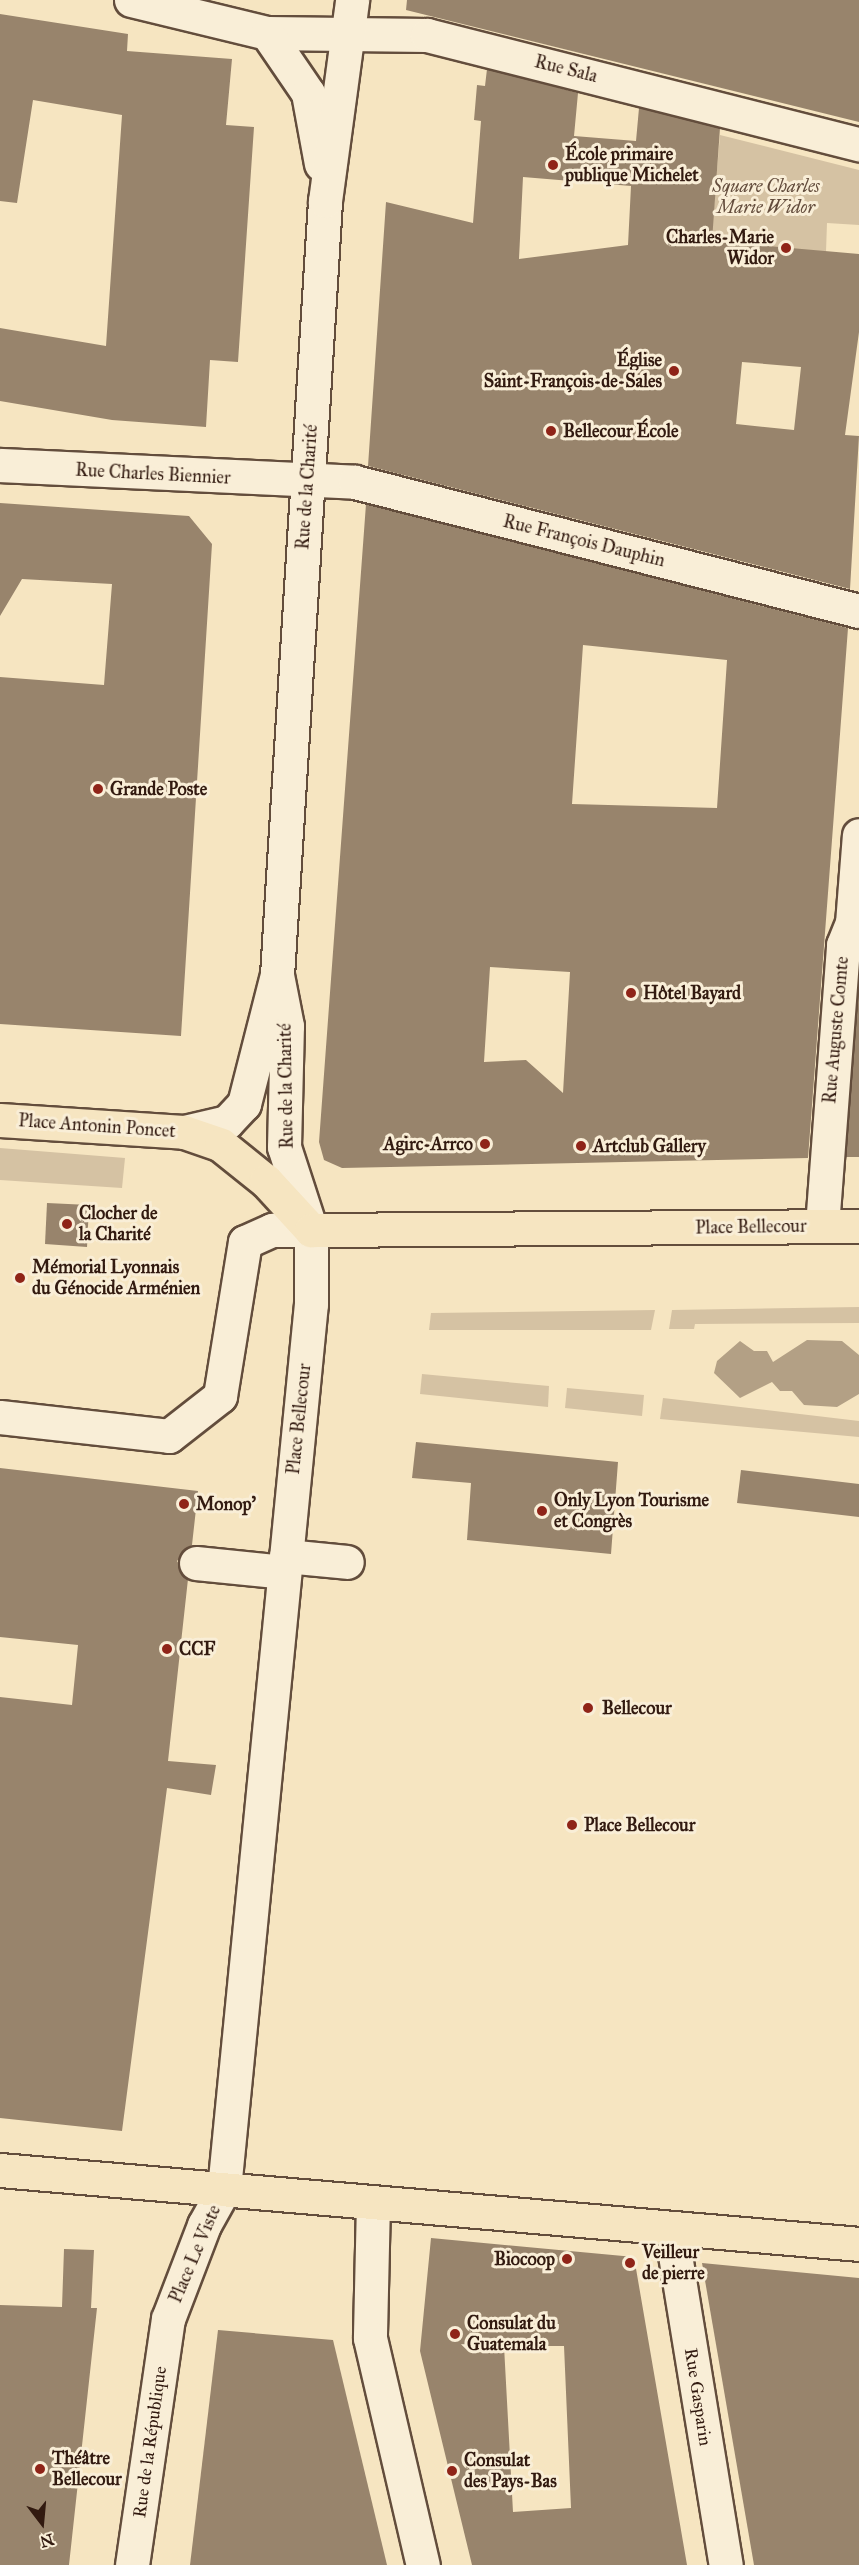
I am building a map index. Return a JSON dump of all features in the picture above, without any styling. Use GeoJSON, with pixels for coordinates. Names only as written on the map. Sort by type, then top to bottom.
{"type":"FeatureCollection","features":[{"type":"Feature","properties":{"kind":"main road","name":"Place Antonin Poncet"},"geometry":{"type":"LineString","coordinates":[[0,1120],[184,1132],[221,1145],[266,1181],[311,1230]]}},
{"type":"Feature","properties":{"kind":"main road","name":"Place Bellecour"},"geometry":{"type":"LineString","coordinates":[[311,1230],[859,1226]]}},
{"type":"Feature","properties":{"kind":"main road"},"geometry":{"type":"LineString","coordinates":[[0,2170],[138,2184],[224,2189],[859,2244]]}},
{"type":"Feature","properties":{"kind":"street","name":"Rue Sala"},"geometry":{"type":"LineString","coordinates":[[130,0],[267,33],[427,35],[859,144]]}},
{"type":"Feature","properties":{"kind":"street","name":"Rue de la Charité"},"geometry":{"type":"LineString","coordinates":[[184,1132],[226,1122],[244,1104],[277,975],[325,201],[350,34],[352,0]]}},
{"type":"Feature","properties":{"kind":"street"},"geometry":{"type":"LineString","coordinates":[[267,33],[308,93],[325,201]]}},
{"type":"Feature","properties":{"kind":"street","name":"Rue Charles Biennier"},"geometry":{"type":"LineString","coordinates":[[0,465],[307,481]]}},
{"type":"Feature","properties":{"kind":"street","name":"Rue François Dauphin"},"geometry":{"type":"LineString","coordinates":[[307,481],[355,482],[859,611]]}},
{"type":"Feature","properties":{"kind":"street","name":"Rue Auguste Comte"},"geometry":{"type":"LineString","coordinates":[[822,1226],[843,945],[852,923],[859,835]]}},
{"type":"Feature","properties":{"kind":"street","name":"Rue de la Charité"},"geometry":{"type":"LineString","coordinates":[[277,975],[287,1026],[284,1147],[311,1230]]}},
{"type":"Feature","properties":{"kind":"street"},"geometry":{"type":"LineString","coordinates":[[0,1417],[169,1436],[220,1396],[245,1242],[272,1230],[311,1230]]}},
{"type":"Feature","properties":{"kind":"street","name":"Place Bellecour"},"geometry":{"type":"LineString","coordinates":[[224,2189],[311,1304],[311,1230]]}},
{"type":"Feature","properties":{"kind":"street"},"geometry":{"type":"LineString","coordinates":[[196,1563],[346,1562]]}},
{"type":"Feature","properties":{"kind":"street","name":"Place Le Viste"},"geometry":{"type":"LineString","coordinates":[[168,2319],[201,2232],[224,2189]]}},
{"type":"Feature","properties":{"kind":"street"},"geometry":{"type":"LineString","coordinates":[[373,2202],[370,2338],[423,2565]]}},
{"type":"Feature","properties":{"kind":"street","name":"Rue Gasparin"},"geometry":{"type":"LineString","coordinates":[[676,2228],[675,2255],[726,2565]]}},
{"type":"Feature","properties":{"kind":"street","name":"Rue de la République"},"geometry":{"type":"LineString","coordinates":[[132,2565],[168,2319]]}},
{"type":"Feature","properties":{"kind":"green space","name":"Square Charles Marie Widor"},"geometry":{"type":"Polygon","coordinates":[[[720,135],[859,170],[859,225],[827,223],[826,252],[711,241],[720,135]]]}},
{"type":"Feature","properties":{"kind":"green space"},"geometry":{"type":"Polygon","coordinates":[[[0,1148],[125,1158],[122,1188],[0,1180],[0,1148]]]}},
{"type":"Feature","properties":{"kind":"green space"},"geometry":{"type":"Polygon","coordinates":[[[859,1307],[859,1323],[695,1324],[694,1329],[669,1329],[672,1310],[859,1307]]]}},
{"type":"Feature","properties":{"kind":"green space"},"geometry":{"type":"Polygon","coordinates":[[[655,1310],[651,1330],[429,1330],[431,1313],[655,1310]]]}},
{"type":"Feature","properties":{"kind":"green space"},"geometry":{"type":"Polygon","coordinates":[[[422,1374],[549,1386],[548,1407],[420,1394],[422,1374]]]}},
{"type":"Feature","properties":{"kind":"green space"},"geometry":{"type":"Polygon","coordinates":[[[567,1388],[644,1395],[642,1416],[565,1408],[567,1388]]]}},
{"type":"Feature","properties":{"kind":"green space"},"geometry":{"type":"Polygon","coordinates":[[[663,1398],[859,1421],[859,1437],[660,1419],[663,1398]]]}},
{"type":"Feature","properties":{"kind":"shaded area"},"geometry":{"type":"Polygon","coordinates":[[[807,1340],[842,1341],[859,1355],[859,1394],[837,1407],[804,1405],[792,1391],[780,1391],[772,1382],[740,1398],[714,1373],[717,1361],[740,1341],[754,1351],[767,1351],[773,1362],[807,1340]]]}},
{"type":"Feature","properties":{"kind":"building"},"geometry":{"type":"Polygon","coordinates":[[[407,0],[859,0],[859,122],[406,10],[407,0]]]}},
{"type":"Feature","properties":{"kind":"building"},"geometry":{"type":"Polygon","coordinates":[[[0,14],[128,34],[127,51],[232,59],[226,125],[254,127],[238,362],[210,360],[206,427],[112,420],[0,401],[0,328],[106,346],[122,115],[33,100],[17,203],[0,201],[0,14]]]}},
{"type":"Feature","properties":{"kind":"building"},"geometry":{"type":"Polygon","coordinates":[[[487,69],[578,93],[574,136],[636,141],[639,108],[720,128],[712,241],[859,254],[859,332],[845,435],[859,436],[850,589],[368,466],[386,202],[473,223],[481,121],[474,120],[477,85],[485,86],[487,69]],[[523,177],[519,259],[628,245],[631,186],[523,177]],[[742,362],[736,424],[794,430],[801,367],[742,362]]]}},
{"type":"Feature","properties":{"kind":"building","name":"Grande Poste"},"geometry":{"type":"Polygon","coordinates":[[[0,503],[189,516],[212,544],[181,1036],[0,1024],[0,677],[104,685],[112,584],[22,579],[0,616],[0,503]]]}},
{"type":"Feature","properties":{"kind":"building"},"geometry":{"type":"Polygon","coordinates":[[[366,504],[848,628],[808,1158],[342,1168],[324,1160],[319,1142],[366,504]],[[583,645],[572,804],[717,808],[727,660],[583,645]],[[490,967],[484,1062],[526,1060],[563,1093],[570,972],[490,967]]]}},
{"type":"Feature","properties":{"kind":"building"},"geometry":{"type":"Polygon","coordinates":[[[859,982],[859,1157],[846,1157],[859,982]]]}},
{"type":"Feature","properties":{"kind":"building","name":"Clocher de la Charité"},"geometry":{"type":"Polygon","coordinates":[[[47,1203],[89,1205],[87,1247],[45,1244],[47,1203]]]}},
{"type":"Feature","properties":{"kind":"building"},"geometry":{"type":"Polygon","coordinates":[[[416,1442],[618,1462],[611,1554],[467,1540],[471,1483],[412,1478],[416,1442]]]}},
{"type":"Feature","properties":{"kind":"building"},"geometry":{"type":"Polygon","coordinates":[[[0,1468],[198,1491],[192,1545],[177,1561],[188,1579],[168,1761],[216,1765],[211,1795],[167,1788],[122,2131],[0,2118],[0,1697],[72,1705],[78,1645],[0,1637],[0,1468]]]}},
{"type":"Feature","properties":{"kind":"building"},"geometry":{"type":"Polygon","coordinates":[[[741,1470],[859,1484],[859,1517],[737,1503],[741,1470]]]}},
{"type":"Feature","properties":{"kind":"building"},"geometry":{"type":"Polygon","coordinates":[[[431,2238],[634,2257],[687,2565],[472,2565],[420,2351],[431,2238]],[[504,2346],[513,2512],[571,2508],[564,2346],[504,2346]]]}},
{"type":"Feature","properties":{"kind":"building"},"geometry":{"type":"Polygon","coordinates":[[[64,2249],[94,2250],[91,2308],[97,2308],[69,2565],[0,2565],[0,2305],[62,2307],[64,2249]]]}},
{"type":"Feature","properties":{"kind":"building"},"geometry":{"type":"Polygon","coordinates":[[[702,2263],[859,2278],[859,2565],[754,2565],[702,2263]]]}},
{"type":"Feature","properties":{"kind":"building"},"geometry":{"type":"Polygon","coordinates":[[[218,2330],[333,2340],[387,2565],[190,2565],[218,2330]]]}},
{"type":"Feature","properties":{"kind":"place","name":"École primaire publique Michelet"},"geometry":{"type":"Point","coordinates":[553,165]}},
{"type":"Feature","properties":{"kind":"place","name":"Charles-Marie Widor"},"geometry":{"type":"Point","coordinates":[786,248]}},
{"type":"Feature","properties":{"kind":"place","name":"Église Saint-François-de-Sales"},"geometry":{"type":"Point","coordinates":[674,371]}},
{"type":"Feature","properties":{"kind":"place","name":"Bellecour École"},"geometry":{"type":"Point","coordinates":[551,431]}},
{"type":"Feature","properties":{"kind":"place","name":"Grande Poste"},"geometry":{"type":"Point","coordinates":[98,789]}},
{"type":"Feature","properties":{"kind":"place","name":"Hôtel Bayard"},"geometry":{"type":"Point","coordinates":[631,993]}},
{"type":"Feature","properties":{"kind":"place","name":"Agirc-Arrco"},"geometry":{"type":"Point","coordinates":[485,1144]}},
{"type":"Feature","properties":{"kind":"place","name":"Artclub Gallery"},"geometry":{"type":"Point","coordinates":[581,1146]}},
{"type":"Feature","properties":{"kind":"place","name":"Clocher de la Charité"},"geometry":{"type":"Point","coordinates":[67,1224]}},
{"type":"Feature","properties":{"kind":"place","name":"Mémorial Lyonnais du Génocide Arménien"},"geometry":{"type":"Point","coordinates":[20,1278]}},
{"type":"Feature","properties":{"kind":"place","name":"Monop'"},"geometry":{"type":"Point","coordinates":[184,1504]}},
{"type":"Feature","properties":{"kind":"place","name":"Only Lyon Tourisme et Congrès"},"geometry":{"type":"Point","coordinates":[542,1511]}},
{"type":"Feature","properties":{"kind":"place","name":"CCF"},"geometry":{"type":"Point","coordinates":[167,1649]}},
{"type":"Feature","properties":{"kind":"place","name":"Bellecour"},"geometry":{"type":"Point","coordinates":[588,1708]}},
{"type":"Feature","properties":{"kind":"place","name":"Place Bellecour"},"geometry":{"type":"Point","coordinates":[572,1825]}},
{"type":"Feature","properties":{"kind":"place","name":"Biocoop"},"geometry":{"type":"Point","coordinates":[567,2259]}},
{"type":"Feature","properties":{"kind":"place","name":"Veilleur de pierre"},"geometry":{"type":"Point","coordinates":[630,2263]}},
{"type":"Feature","properties":{"kind":"place","name":"Consulat du Guatemala"},"geometry":{"type":"Point","coordinates":[455,2334]}},
{"type":"Feature","properties":{"kind":"place","name":"Théâtre Bellecour"},"geometry":{"type":"Point","coordinates":[40,2469]}},
{"type":"Feature","properties":{"kind":"place","name":"Consulat des Pays-Bas"},"geometry":{"type":"Point","coordinates":[452,2471]}}]}
